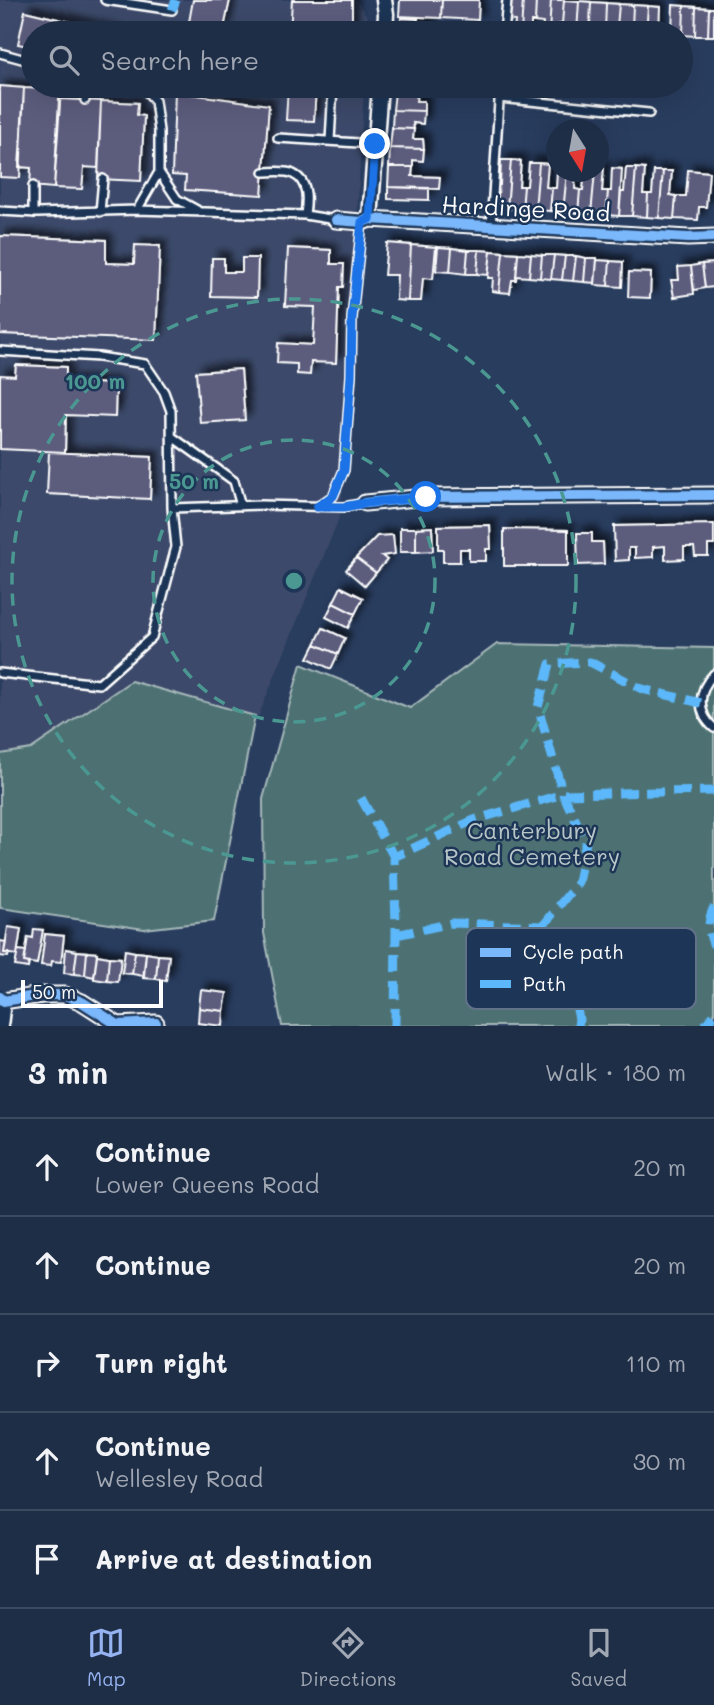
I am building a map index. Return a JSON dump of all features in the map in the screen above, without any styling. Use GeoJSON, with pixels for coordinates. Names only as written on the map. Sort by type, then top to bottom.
{"type":"FeatureCollection","features":[{"type":"Feature","properties":{"kind":"street"},"geometry":{"type":"LineString","coordinates":[[384,0],[386,21]]}},
{"type":"Feature","properties":{"kind":"street"},"geometry":{"type":"LineString","coordinates":[[366,221],[379,98]]}},
{"type":"Feature","properties":{"kind":"street","name":"Hardinge Road"},"geometry":{"type":"LineString","coordinates":[[336,220],[688,238],[714,237]]}},
{"type":"Feature","properties":{"kind":"street"},"geometry":{"type":"LineString","coordinates":[[365,503],[426,497],[714,495]]}},
{"type":"Feature","properties":{"kind":"street"},"geometry":{"type":"LineString","coordinates":[[0,1026],[1,999],[42,995],[65,995],[82,1002],[118,1025],[157,1025]]}},
{"type":"Feature","properties":{"kind":"lane"},"geometry":{"type":"LineString","coordinates":[[105,0],[172,10]]}},
{"type":"Feature","properties":{"kind":"lane"},"geometry":{"type":"LineString","coordinates":[[505,21],[507,0]]}},
{"type":"Feature","properties":{"kind":"lane"},"geometry":{"type":"LineString","coordinates":[[0,53],[21,59]]}},
{"type":"Feature","properties":{"kind":"lane"},"geometry":{"type":"LineString","coordinates":[[137,210],[159,172],[159,131],[155,101],[152,98]]}},
{"type":"Feature","properties":{"kind":"lane"},"geometry":{"type":"LineString","coordinates":[[330,141],[332,98]]}},
{"type":"Feature","properties":{"kind":"lane"},"geometry":{"type":"LineString","coordinates":[[491,227],[499,99],[649,113]]}},
{"type":"Feature","properties":{"kind":"lane"},"geometry":{"type":"LineString","coordinates":[[278,138],[375,144]]}},
{"type":"Feature","properties":{"kind":"lane"},"geometry":{"type":"LineString","coordinates":[[159,172],[177,199],[201,212]]}},
{"type":"Feature","properties":{"kind":"lane"},"geometry":{"type":"LineString","coordinates":[[264,172],[292,173],[301,181],[307,196],[305,215]]}},
{"type":"Feature","properties":{"kind":"lane"},"geometry":{"type":"LineString","coordinates":[[100,212],[103,179]]}},
{"type":"Feature","properties":{"kind":"lane"},"geometry":{"type":"LineString","coordinates":[[33,186],[33,213]]}},
{"type":"Feature","properties":{"kind":"lane"},"geometry":{"type":"LineString","coordinates":[[0,211],[33,213],[137,210],[305,215],[336,220]]}},
{"type":"Feature","properties":{"kind":"lane"},"geometry":{"type":"LineString","coordinates":[[317,507],[333,496],[344,470],[352,318],[366,221]]}},
{"type":"Feature","properties":{"kind":"lane"},"geometry":{"type":"LineString","coordinates":[[0,351],[99,357],[145,365],[164,392],[171,411],[172,508],[176,547],[152,637],[99,684],[0,673]]}},
{"type":"Feature","properties":{"kind":"lane"},"geometry":{"type":"LineString","coordinates":[[171,436],[234,481],[241,506]]}},
{"type":"Feature","properties":{"kind":"lane"},"geometry":{"type":"LineString","coordinates":[[172,508],[344,507],[365,503]]}},
{"type":"Feature","properties":{"kind":"lane"},"geometry":{"type":"LineString","coordinates":[[714,674],[702,692],[701,703],[703,714],[714,728]]}},
{"type":"Feature","properties":{"kind":"shaded area"},"geometry":{"type":"Polygon","coordinates":[[[0,0],[356,0],[368,21],[21,21],[21,98],[363,98],[341,513],[258,717],[131,681],[31,749],[0,754],[0,0]]]}},
{"type":"Feature","properties":{"kind":"green space","name":"Canterbury Road Cemetery"},"geometry":{"type":"Polygon","coordinates":[[[497,644],[714,648],[714,1026],[282,1026],[264,933],[263,799],[301,664],[410,708],[497,644]]]}},
{"type":"Feature","properties":{"kind":"green space"},"geometry":{"type":"Polygon","coordinates":[[[131,681],[255,716],[214,921],[144,929],[0,908],[0,754],[31,749],[131,681]]]}},
{"type":"Feature","properties":{"kind":"building"},"geometry":{"type":"Polygon","coordinates":[[[193,0],[230,0],[226,21],[189,21],[193,0]]]}},
{"type":"Feature","properties":{"kind":"building"},"geometry":{"type":"Polygon","coordinates":[[[292,0],[352,0],[352,21],[291,21],[292,0]]]}},
{"type":"Feature","properties":{"kind":"building"},"geometry":{"type":"Polygon","coordinates":[[[400,0],[442,0],[441,18],[399,16],[400,0]]]}},
{"type":"Feature","properties":{"kind":"building"},"geometry":{"type":"Polygon","coordinates":[[[442,0],[479,0],[478,20],[441,18],[442,0]]]}},
{"type":"Feature","properties":{"kind":"building"},"geometry":{"type":"Polygon","coordinates":[[[508,0],[523,0],[522,21],[507,20],[508,0]]]}},
{"type":"Feature","properties":{"kind":"building"},"geometry":{"type":"Polygon","coordinates":[[[523,0],[536,0],[535,21],[522,21],[523,0]]]}},
{"type":"Feature","properties":{"kind":"building"},"geometry":{"type":"Polygon","coordinates":[[[536,0],[551,0],[550,21],[535,21],[536,0]]]}},
{"type":"Feature","properties":{"kind":"building"},"geometry":{"type":"Polygon","coordinates":[[[551,0],[564,0],[562,21],[550,21],[551,0]]]}},
{"type":"Feature","properties":{"kind":"building"},"geometry":{"type":"Polygon","coordinates":[[[564,0],[579,1],[578,21],[562,21],[564,0]]]}},
{"type":"Feature","properties":{"kind":"building"},"geometry":{"type":"Polygon","coordinates":[[[579,1],[591,2],[590,21],[578,21],[579,1]]]}},
{"type":"Feature","properties":{"kind":"building"},"geometry":{"type":"Polygon","coordinates":[[[591,2],[606,3],[605,21],[590,21],[591,2]]]}},
{"type":"Feature","properties":{"kind":"building"},"geometry":{"type":"Polygon","coordinates":[[[606,3],[619,4],[618,21],[605,21],[606,3]]]}},
{"type":"Feature","properties":{"kind":"building"},"geometry":{"type":"Polygon","coordinates":[[[619,4],[633,5],[632,21],[618,21],[619,4]]]}},
{"type":"Feature","properties":{"kind":"building"},"geometry":{"type":"Polygon","coordinates":[[[633,5],[648,6],[647,21],[632,21],[633,5]]]}},
{"type":"Feature","properties":{"kind":"building"},"geometry":{"type":"Polygon","coordinates":[[[673,5],[684,6],[683,21],[672,21],[673,5]]]}},
{"type":"Feature","properties":{"kind":"building"},"geometry":{"type":"Polygon","coordinates":[[[648,6],[660,7],[659,21],[647,21],[648,6]]]}},
{"type":"Feature","properties":{"kind":"building"},"geometry":{"type":"Polygon","coordinates":[[[684,6],[696,7],[695,36],[693,21],[683,21],[684,6]]]}},
{"type":"Feature","properties":{"kind":"building"},"geometry":{"type":"Polygon","coordinates":[[[696,7],[709,8],[708,36],[695,36],[696,7]]]}},
{"type":"Feature","properties":{"kind":"building"},"geometry":{"type":"Polygon","coordinates":[[[709,8],[714,8],[714,36],[708,36],[709,8]]]}},
{"type":"Feature","properties":{"kind":"building"},"geometry":{"type":"Polygon","coordinates":[[[25,11],[67,21],[23,21],[25,11]]]}},
{"type":"Feature","properties":{"kind":"building"},"geometry":{"type":"Polygon","coordinates":[[[401,18],[418,19],[418,21],[401,21],[401,18]]]}},
{"type":"Feature","properties":{"kind":"building"},"geometry":{"type":"Polygon","coordinates":[[[0,86],[21,88],[21,98],[24,98],[20,178],[0,177],[0,86]]]}},
{"type":"Feature","properties":{"kind":"building"},"geometry":{"type":"Polygon","coordinates":[[[23,98],[60,98],[54,188],[30,186],[31,168],[19,167],[23,98]]]}},
{"type":"Feature","properties":{"kind":"building"},"geometry":{"type":"Polygon","coordinates":[[[175,98],[218,98],[269,105],[262,195],[185,190],[186,176],[172,175],[175,98]]]}},
{"type":"Feature","properties":{"kind":"building"},"geometry":{"type":"Polygon","coordinates":[[[287,98],[315,98],[314,121],[286,120],[287,98]]]}},
{"type":"Feature","properties":{"kind":"building"},"geometry":{"type":"Polygon","coordinates":[[[394,98],[416,98],[416,101],[424,101],[424,111],[393,110],[394,98]]]}},
{"type":"Feature","properties":{"kind":"building"},"geometry":{"type":"Polygon","coordinates":[[[59,99],[101,101],[98,168],[84,167],[82,189],[54,188],[59,99]]]}},
{"type":"Feature","properties":{"kind":"building"},"geometry":{"type":"Polygon","coordinates":[[[101,101],[138,103],[137,115],[144,116],[141,181],[98,179],[101,101]]]}},
{"type":"Feature","properties":{"kind":"building"},"geometry":{"type":"Polygon","coordinates":[[[393,110],[424,111],[423,124],[413,123],[414,129],[392,128],[393,110]]]}},
{"type":"Feature","properties":{"kind":"building"},"geometry":{"type":"Polygon","coordinates":[[[392,128],[414,129],[413,139],[423,139],[424,149],[390,148],[392,128]]]}},
{"type":"Feature","properties":{"kind":"building"},"geometry":{"type":"Polygon","coordinates":[[[390,148],[424,149],[423,161],[413,160],[413,167],[389,167],[390,148]]]}},
{"type":"Feature","properties":{"kind":"building"},"geometry":{"type":"Polygon","coordinates":[[[501,160],[511,160],[507,209],[495,208],[496,184],[500,185],[501,160]]]}},
{"type":"Feature","properties":{"kind":"building"},"geometry":{"type":"Polygon","coordinates":[[[511,160],[521,161],[519,186],[524,186],[522,210],[507,209],[511,160]]]}},
{"type":"Feature","properties":{"kind":"building"},"geometry":{"type":"Polygon","coordinates":[[[529,163],[539,163],[535,210],[522,210],[524,186],[527,186],[529,163]]]}},
{"type":"Feature","properties":{"kind":"building"},"geometry":{"type":"Polygon","coordinates":[[[539,163],[546,164],[546,187],[552,188],[550,211],[535,210],[539,163]]]}},
{"type":"Feature","properties":{"kind":"building"},"geometry":{"type":"Polygon","coordinates":[[[389,167],[413,167],[412,176],[440,177],[439,189],[388,187],[389,167]]]}},
{"type":"Feature","properties":{"kind":"building"},"geometry":{"type":"Polygon","coordinates":[[[612,168],[622,169],[619,216],[606,215],[612,168]]]}},
{"type":"Feature","properties":{"kind":"building"},"geometry":{"type":"Polygon","coordinates":[[[626,168],[636,168],[632,216],[619,216],[621,192],[624,192],[626,168]]]}},
{"type":"Feature","properties":{"kind":"building"},"geometry":{"type":"Polygon","coordinates":[[[636,168],[645,169],[643,194],[648,194],[647,217],[632,216],[636,168]]]}},
{"type":"Feature","properties":{"kind":"building"},"geometry":{"type":"Polygon","coordinates":[[[688,170],[709,172],[706,207],[699,207],[698,220],[674,219],[676,196],[686,196],[688,170]]]}},
{"type":"Feature","properties":{"kind":"building"},"geometry":{"type":"Polygon","coordinates":[[[654,171],[663,171],[659,218],[647,217],[648,194],[652,194],[654,171]]]}},
{"type":"Feature","properties":{"kind":"building"},"geometry":{"type":"Polygon","coordinates":[[[663,171],[672,171],[670,195],[676,196],[674,219],[659,218],[663,171]]]}},
{"type":"Feature","properties":{"kind":"building"},"geometry":{"type":"Polygon","coordinates":[[[556,182],[566,182],[563,212],[550,211],[552,188],[556,188],[556,182]]]}},
{"type":"Feature","properties":{"kind":"building"},"geometry":{"type":"Polygon","coordinates":[[[566,182],[575,182],[575,189],[580,190],[578,213],[563,212],[566,182]]]}},
{"type":"Feature","properties":{"kind":"building"},"geometry":{"type":"Polygon","coordinates":[[[584,182],[594,182],[591,214],[578,213],[580,190],[583,190],[584,182]]]}},
{"type":"Feature","properties":{"kind":"building"},"geometry":{"type":"Polygon","coordinates":[[[594,182],[603,182],[602,191],[608,191],[606,215],[591,214],[594,182]]]}},
{"type":"Feature","properties":{"kind":"building"},"geometry":{"type":"Polygon","coordinates":[[[388,187],[429,188],[429,200],[388,199],[388,187]]]}},
{"type":"Feature","properties":{"kind":"building"},"geometry":{"type":"Polygon","coordinates":[[[0,236],[106,240],[106,263],[134,264],[135,245],[160,246],[156,340],[0,334],[0,236]]]}},
{"type":"Feature","properties":{"kind":"building"},"geometry":{"type":"Polygon","coordinates":[[[387,243],[411,245],[408,301],[396,300],[397,275],[384,275],[387,243]]]}},
{"type":"Feature","properties":{"kind":"building"},"geometry":{"type":"Polygon","coordinates":[[[411,245],[436,247],[433,279],[423,278],[421,301],[408,301],[411,245]]]}},
{"type":"Feature","properties":{"kind":"building"},"geometry":{"type":"Polygon","coordinates":[[[438,247],[452,248],[450,272],[436,271],[438,247]]]}},
{"type":"Feature","properties":{"kind":"building"},"geometry":{"type":"Polygon","coordinates":[[[288,248],[331,250],[331,264],[344,264],[343,287],[339,287],[336,363],[311,362],[310,375],[297,374],[297,364],[277,363],[278,343],[313,345],[315,307],[285,306],[288,248]]]}},
{"type":"Feature","properties":{"kind":"building"},"geometry":{"type":"Polygon","coordinates":[[[452,248],[468,250],[466,274],[450,272],[452,248]]]}},
{"type":"Feature","properties":{"kind":"building"},"geometry":{"type":"Polygon","coordinates":[[[468,250],[479,250],[477,274],[466,274],[468,250]]]}},
{"type":"Feature","properties":{"kind":"building"},"geometry":{"type":"Polygon","coordinates":[[[479,250],[491,251],[488,275],[477,274],[479,250]]]}},
{"type":"Feature","properties":{"kind":"building"},"geometry":{"type":"Polygon","coordinates":[[[491,251],[503,252],[499,292],[492,291],[493,278],[488,278],[491,251]]]}},
{"type":"Feature","properties":{"kind":"building"},"geometry":{"type":"Polygon","coordinates":[[[503,252],[518,253],[516,280],[512,280],[510,293],[499,292],[503,252]]]}},
{"type":"Feature","properties":{"kind":"building"},"geometry":{"type":"Polygon","coordinates":[[[518,253],[531,254],[529,277],[516,276],[518,253]]]}},
{"type":"Feature","properties":{"kind":"building"},"geometry":{"type":"Polygon","coordinates":[[[531,254],[542,255],[540,278],[529,277],[531,254]]]}},
{"type":"Feature","properties":{"kind":"building"},"geometry":{"type":"Polygon","coordinates":[[[542,255],[554,255],[551,279],[540,278],[542,255]]]}},
{"type":"Feature","properties":{"kind":"building"},"geometry":{"type":"Polygon","coordinates":[[[554,255],[565,256],[562,280],[551,279],[554,255]]]}},
{"type":"Feature","properties":{"kind":"building"},"geometry":{"type":"Polygon","coordinates":[[[565,256],[576,256],[573,281],[562,280],[565,256]]]}},
{"type":"Feature","properties":{"kind":"building"},"geometry":{"type":"Polygon","coordinates":[[[576,256],[586,258],[584,282],[573,281],[576,256]]]}},
{"type":"Feature","properties":{"kind":"building"},"geometry":{"type":"Polygon","coordinates":[[[212,258],[224,258],[224,272],[242,272],[242,258],[258,258],[257,297],[211,296],[212,258]]]}},
{"type":"Feature","properties":{"kind":"building"},"geometry":{"type":"Polygon","coordinates":[[[586,258],[597,258],[595,283],[584,282],[586,258]]]}},
{"type":"Feature","properties":{"kind":"building"},"geometry":{"type":"Polygon","coordinates":[[[597,260],[610,261],[608,286],[595,285],[597,260]]]}},
{"type":"Feature","properties":{"kind":"building"},"geometry":{"type":"Polygon","coordinates":[[[610,261],[623,262],[622,287],[608,286],[610,261]]]}},
{"type":"Feature","properties":{"kind":"building"},"geometry":{"type":"Polygon","coordinates":[[[714,263],[714,287],[705,288],[702,264],[714,263]]]}},
{"type":"Feature","properties":{"kind":"building"},"geometry":{"type":"Polygon","coordinates":[[[702,264],[705,288],[694,290],[691,266],[702,264]]]}},
{"type":"Feature","properties":{"kind":"building"},"geometry":{"type":"Polygon","coordinates":[[[691,266],[694,294],[674,297],[671,280],[679,280],[678,267],[691,266]]]}},
{"type":"Feature","properties":{"kind":"building"},"geometry":{"type":"Polygon","coordinates":[[[629,272],[651,273],[650,298],[628,297],[629,272]]]}},
{"type":"Feature","properties":{"kind":"building"},"geometry":{"type":"Polygon","coordinates":[[[16,365],[66,367],[66,382],[116,384],[115,417],[66,415],[65,452],[0,449],[0,375],[15,376],[16,365]]]}},
{"type":"Feature","properties":{"kind":"building"},"geometry":{"type":"Polygon","coordinates":[[[241,369],[245,420],[200,423],[196,372],[241,369]]]}},
{"type":"Feature","properties":{"kind":"building"},"geometry":{"type":"Polygon","coordinates":[[[49,452],[152,457],[150,499],[47,494],[49,452]]]}},
{"type":"Feature","properties":{"kind":"building"},"geometry":{"type":"Polygon","coordinates":[[[714,524],[714,545],[708,545],[708,556],[695,556],[694,547],[684,547],[684,559],[665,560],[665,546],[653,547],[653,557],[635,558],[635,548],[629,548],[629,560],[615,561],[614,526],[714,524]]]}},
{"type":"Feature","properties":{"kind":"building"},"geometry":{"type":"Polygon","coordinates":[[[490,525],[491,549],[486,549],[486,561],[469,561],[469,549],[460,549],[460,562],[443,562],[443,549],[438,549],[438,526],[490,525]]]}},
{"type":"Feature","properties":{"kind":"building"},"geometry":{"type":"Polygon","coordinates":[[[432,527],[433,551],[416,552],[416,528],[432,527]]]}},
{"type":"Feature","properties":{"kind":"building"},"geometry":{"type":"Polygon","coordinates":[[[400,528],[416,528],[416,552],[400,552],[400,528]]]}},
{"type":"Feature","properties":{"kind":"building"},"geometry":{"type":"Polygon","coordinates":[[[504,529],[568,530],[568,566],[504,566],[504,529]]]}},
{"type":"Feature","properties":{"kind":"building"},"geometry":{"type":"Polygon","coordinates":[[[577,533],[592,533],[592,542],[603,542],[604,564],[578,565],[577,533]]]}},
{"type":"Feature","properties":{"kind":"building"},"geometry":{"type":"Polygon","coordinates":[[[393,535],[395,554],[382,556],[387,560],[376,573],[356,558],[377,536],[393,535]]]}},
{"type":"Feature","properties":{"kind":"building"},"geometry":{"type":"Polygon","coordinates":[[[356,558],[376,573],[365,586],[346,570],[356,558]]]}},
{"type":"Feature","properties":{"kind":"building"},"geometry":{"type":"Polygon","coordinates":[[[341,587],[363,598],[355,614],[333,603],[341,587]]]}},
{"type":"Feature","properties":{"kind":"building"},"geometry":{"type":"Polygon","coordinates":[[[333,603],[355,614],[348,628],[326,617],[333,603]]]}},
{"type":"Feature","properties":{"kind":"building"},"geometry":{"type":"Polygon","coordinates":[[[323,628],[345,638],[338,654],[315,644],[323,628]]]}},
{"type":"Feature","properties":{"kind":"building"},"geometry":{"type":"Polygon","coordinates":[[[315,644],[338,654],[331,669],[308,658],[315,644]]]}},
{"type":"Feature","properties":{"kind":"building"},"geometry":{"type":"Polygon","coordinates":[[[8,927],[21,929],[17,955],[4,953],[8,927]]]}},
{"type":"Feature","properties":{"kind":"building"},"geometry":{"type":"Polygon","coordinates":[[[34,929],[43,930],[37,964],[24,962],[28,937],[33,938],[34,929]]]}},
{"type":"Feature","properties":{"kind":"building"},"geometry":{"type":"Polygon","coordinates":[[[45,934],[64,936],[61,962],[52,961],[51,966],[41,965],[45,934]]]}},
{"type":"Feature","properties":{"kind":"building"},"geometry":{"type":"Polygon","coordinates":[[[0,941],[6,942],[4,953],[9,953],[8,957],[0,956],[0,941]]]}},
{"type":"Feature","properties":{"kind":"building"},"geometry":{"type":"Polygon","coordinates":[[[66,949],[77,951],[74,974],[64,973],[66,949]]]}},
{"type":"Feature","properties":{"kind":"building"},"geometry":{"type":"Polygon","coordinates":[[[18,950],[26,951],[24,962],[29,963],[28,968],[15,966],[18,950]]]}},
{"type":"Feature","properties":{"kind":"building"},"geometry":{"type":"Polygon","coordinates":[[[125,950],[135,952],[132,974],[122,973],[125,950]]]}},
{"type":"Feature","properties":{"kind":"building"},"geometry":{"type":"Polygon","coordinates":[[[77,951],[87,952],[85,975],[74,974],[77,951]]]}},
{"type":"Feature","properties":{"kind":"building"},"geometry":{"type":"Polygon","coordinates":[[[87,952],[97,953],[94,977],[85,975],[87,952]]]}},
{"type":"Feature","properties":{"kind":"building"},"geometry":{"type":"Polygon","coordinates":[[[135,952],[146,953],[144,976],[132,974],[135,952]]]}},
{"type":"Feature","properties":{"kind":"building"},"geometry":{"type":"Polygon","coordinates":[[[146,953],[158,955],[156,979],[143,978],[146,953]]]}},
{"type":"Feature","properties":{"kind":"building"},"geometry":{"type":"Polygon","coordinates":[[[97,955],[109,957],[107,981],[94,979],[97,955]]]}},
{"type":"Feature","properties":{"kind":"building"},"geometry":{"type":"Polygon","coordinates":[[[158,955],[169,956],[166,981],[156,979],[158,955]]]}},
{"type":"Feature","properties":{"kind":"building"},"geometry":{"type":"Polygon","coordinates":[[[109,957],[121,958],[118,982],[107,981],[109,957]]]}},
{"type":"Feature","properties":{"kind":"building"},"geometry":{"type":"Polygon","coordinates":[[[201,990],[227,993],[224,1011],[199,1008],[201,990]]]}},
{"type":"Feature","properties":{"kind":"building"},"geometry":{"type":"Polygon","coordinates":[[[199,1008],[224,1011],[223,1026],[198,1023],[199,1008]]]}},
{"type":"Feature","properties":{"kind":"marked path"},"geometry":{"type":"LineString","coordinates":[[172,10],[176,0]]}},
{"type":"Feature","properties":{"kind":"marked path"},"geometry":{"type":"LineString","coordinates":[[543,928],[578,882],[586,842],[563,794],[538,707],[550,664],[590,662],[642,689],[701,703]]}},
{"type":"Feature","properties":{"kind":"marked path"},"geometry":{"type":"LineString","coordinates":[[395,1026],[394,857],[474,820],[563,794],[714,791]]}},
{"type":"Feature","properties":{"kind":"marked path"},"geometry":{"type":"LineString","coordinates":[[361,798],[394,857]]}},
{"type":"Feature","properties":{"kind":"marked path"},"geometry":{"type":"LineString","coordinates":[[714,907],[709,926],[714,946]]}},
{"type":"Feature","properties":{"kind":"marked path"},"geometry":{"type":"LineString","coordinates":[[396,935],[452,923],[543,926]]}},
{"type":"Feature","properties":{"kind":"marked path"},"geometry":{"type":"LineString","coordinates":[[577,1009],[578,1026]]}},
{"type":"Feature","properties":{"kind":"marked path"},"geometry":{"type":"LineString","coordinates":[[704,1026],[714,1015]]}},
{"type":"Feature","properties":{"kind":"cycle path"},"geometry":{"type":"LineString","coordinates":[[336,220],[362,222],[370,219],[688,238],[714,237]]}},
{"type":"Feature","properties":{"kind":"cycle path"},"geometry":{"type":"LineString","coordinates":[[365,503],[426,497],[714,495]]}},
{"type":"Feature","properties":{"kind":"cycle path"},"geometry":{"type":"LineString","coordinates":[[0,997],[3,1001],[42,995],[65,995],[82,1002],[118,1025],[156,1023]]}},
{"type":"Feature","properties":{"kind":"route"},"geometry":{"type":"LineString","coordinates":[[375,144],[370,219],[362,222],[352,318],[344,470],[333,496],[317,507],[344,507],[426,497]]}}]}
